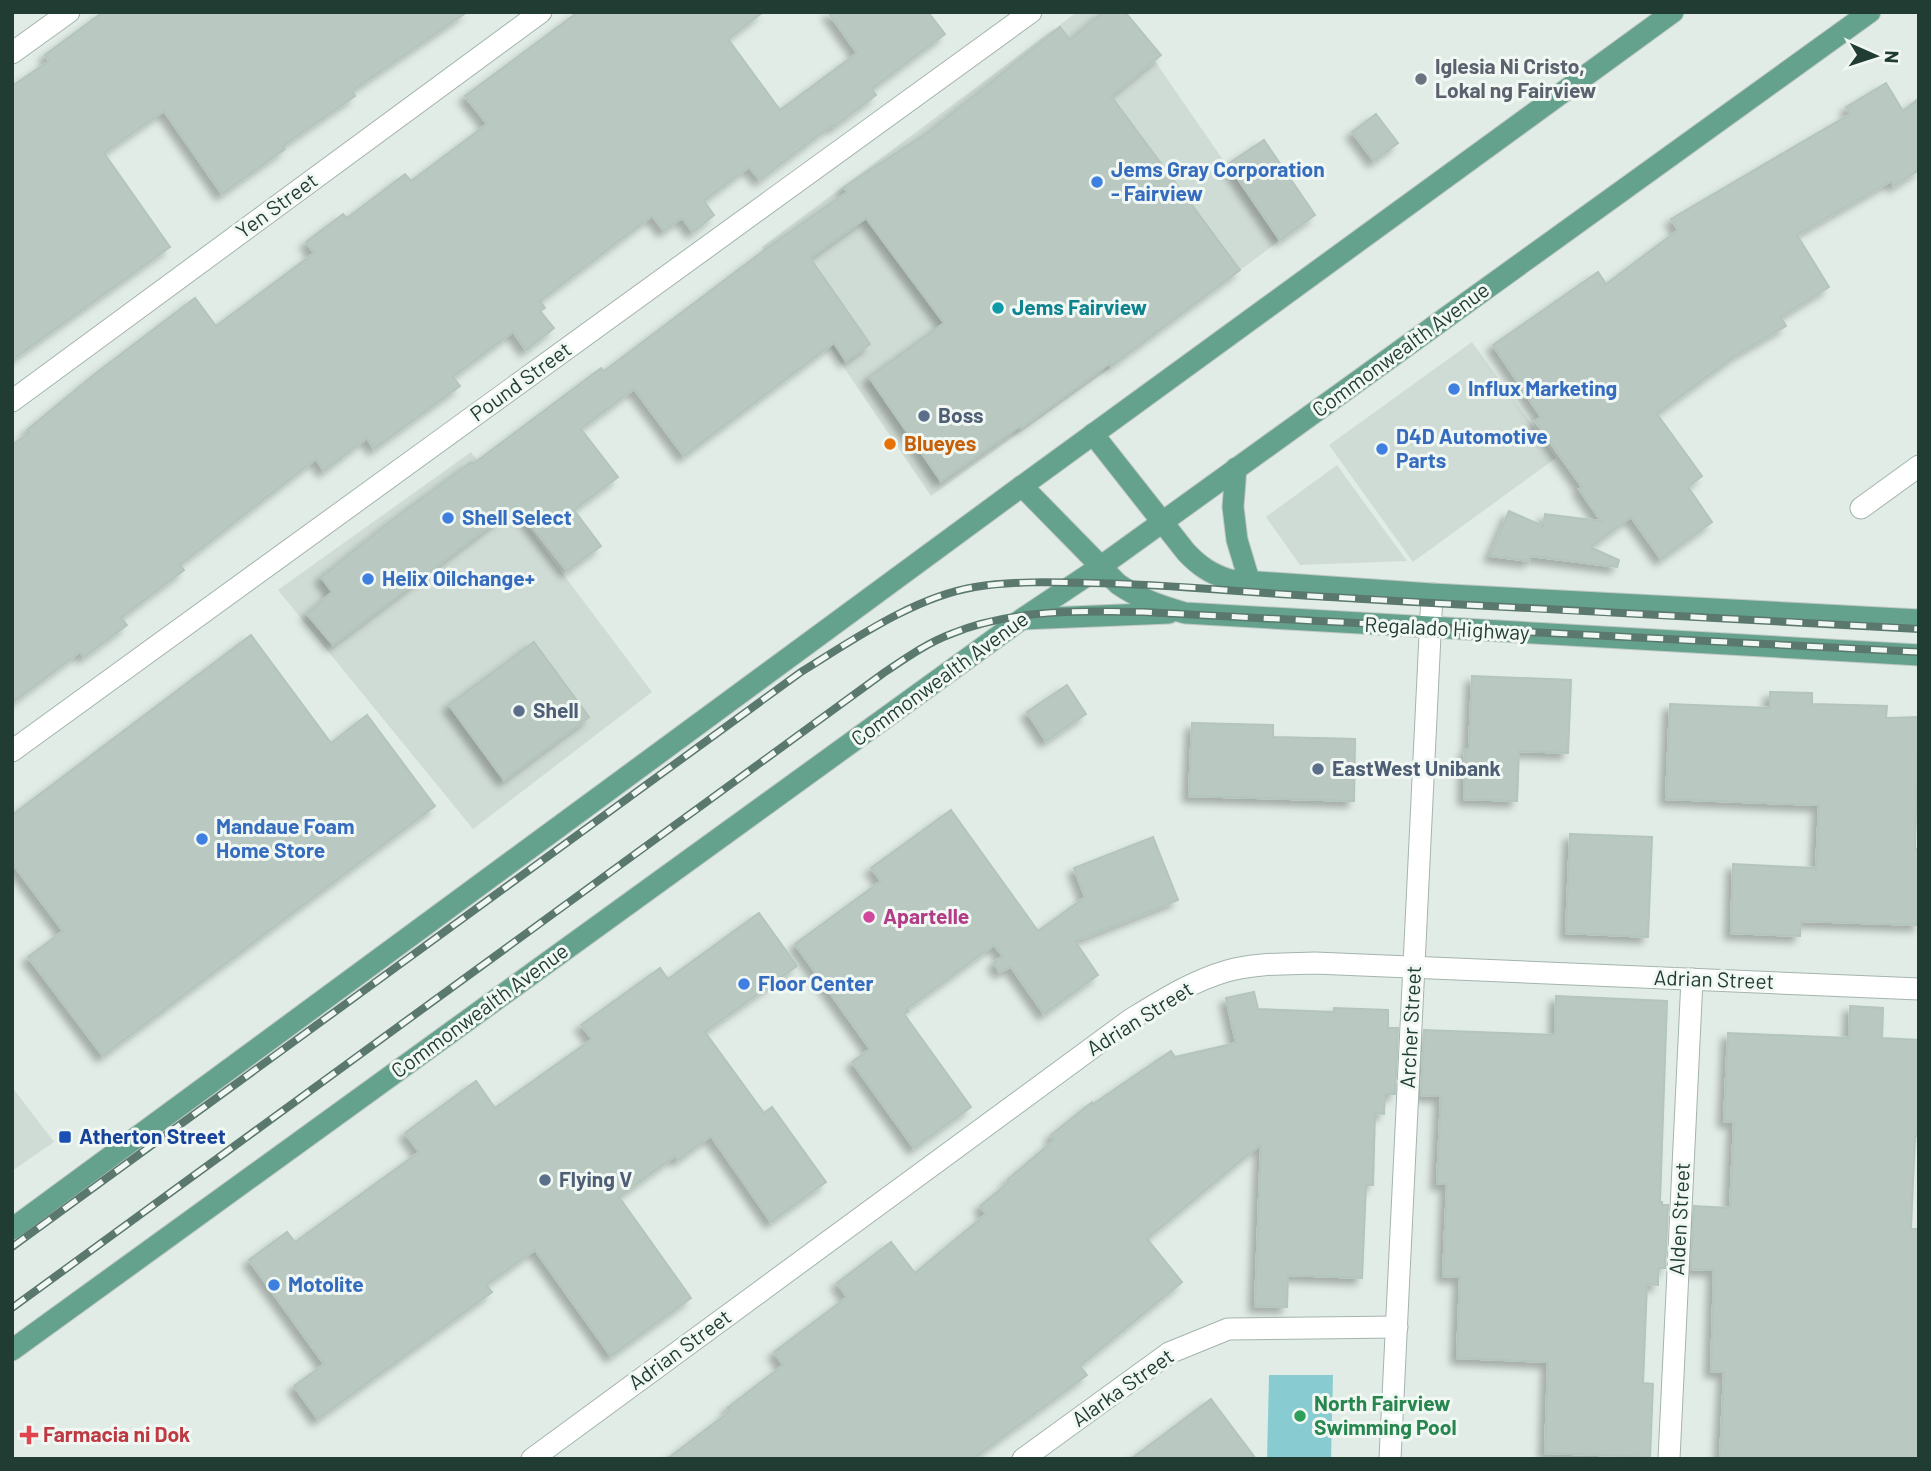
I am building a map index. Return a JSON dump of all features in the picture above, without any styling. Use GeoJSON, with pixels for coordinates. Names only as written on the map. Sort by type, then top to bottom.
{"type":"FeatureCollection","features":[{"type":"Feature","properties":{"kind":"main road"},"geometry":{"type":"LineString","coordinates":[[12,1229],[1672,12]]}},
{"type":"Feature","properties":{"kind":"main road","name":"Commonwealth Avenue"},"geometry":{"type":"LineString","coordinates":[[12,1350],[1022,619],[1162,522],[1870,12]]}},
{"type":"Feature","properties":{"kind":"main road","name":"Regalado Highway"},"geometry":{"type":"LineString","coordinates":[[1093,434],[1200,566],[1213,575],[1230,580],[1432,594],[1919,620]]}},
{"type":"Feature","properties":{"kind":"main road"},"geometry":{"type":"LineString","coordinates":[[1236,468],[1233,507],[1237,540],[1250,583]]}},
{"type":"Feature","properties":{"kind":"main road","name":"Regalado Highway"},"geometry":{"type":"LineString","coordinates":[[1022,486],[1118,584],[1137,597],[1185,613],[1919,655]]}},
{"type":"Feature","properties":{"kind":"main road"},"geometry":{"type":"LineString","coordinates":[[1022,619],[1185,613]]}},
{"type":"Feature","properties":{"kind":"street"},"geometry":{"type":"LineString","coordinates":[[12,53],[43,20],[69,12]]}},
{"type":"Feature","properties":{"kind":"street","name":"Yen Street"},"geometry":{"type":"LineString","coordinates":[[12,401],[541,12]]}},
{"type":"Feature","properties":{"kind":"street","name":"Pound Street"},"geometry":{"type":"LineString","coordinates":[[12,751],[1031,12]]}},
{"type":"Feature","properties":{"kind":"street"},"geometry":{"type":"LineString","coordinates":[[1861,508],[1919,466]]}},
{"type":"Feature","properties":{"kind":"street","name":"Archer Street"},"geometry":{"type":"LineString","coordinates":[[1390,1459],[1432,594]]}},
{"type":"Feature","properties":{"kind":"street","name":"Adrian Street"},"geometry":{"type":"LineString","coordinates":[[532,1459],[1108,1036],[1181,989],[1228,971],[1273,964],[1315,963],[1919,989]]}},
{"type":"Feature","properties":{"kind":"street","name":"Alden Street"},"geometry":{"type":"LineString","coordinates":[[1668,1459],[1692,979]]}},
{"type":"Feature","properties":{"kind":"street","name":"Alarka Street"},"geometry":{"type":"LineString","coordinates":[[1023,1459],[1169,1353],[1228,1329],[1397,1327]]}},
{"type":"Feature","properties":{"kind":"shaded area"},"geometry":{"type":"Polygon","coordinates":[[[1077,12],[1121,12],[1279,241],[1109,369],[931,496],[762,247],[1077,12]]]}},
{"type":"Feature","properties":{"kind":"shaded area","name":"Influx Marketing"},"geometry":{"type":"Polygon","coordinates":[[[1472,342],[1556,458],[1413,562],[1329,445],[1472,342]]]}},
{"type":"Feature","properties":{"kind":"shaded area"},"geometry":{"type":"Polygon","coordinates":[[[471,452],[652,692],[473,829],[278,590],[471,452]]]}},
{"type":"Feature","properties":{"kind":"shaded area"},"geometry":{"type":"Polygon","coordinates":[[[1337,465],[1407,561],[1300,565],[1266,517],[1337,465]]]}},
{"type":"Feature","properties":{"kind":"shaded area"},"geometry":{"type":"Polygon","coordinates":[[[12,1087],[54,1142],[12,1171],[12,1087]]]}},
{"type":"Feature","properties":{"kind":"water","name":"North Fairview Swimming Pool"},"geometry":{"type":"Polygon","coordinates":[[[1269,1375],[1333,1375],[1331,1459],[1267,1459],[1269,1375]]]}},
{"type":"Feature","properties":{"kind":"building"},"geometry":{"type":"Polygon","coordinates":[[[103,12],[467,12],[352,91],[355,96],[283,146],[285,149],[222,194],[164,111],[104,153],[170,247],[12,360],[12,86],[49,61],[45,55],[103,12]]]}},
{"type":"Feature","properties":{"kind":"building"},"geometry":{"type":"Polygon","coordinates":[[[578,12],[763,12],[728,39],[780,110],[857,53],[828,12],[928,12],[945,34],[872,89],[876,95],[760,180],[749,167],[704,201],[714,215],[693,232],[682,218],[664,231],[652,216],[540,301],[545,308],[540,311],[554,328],[526,350],[513,332],[453,377],[460,386],[374,449],[367,438],[324,471],[316,459],[180,565],[184,570],[121,618],[127,625],[84,657],[80,652],[12,703],[12,445],[96,373],[195,298],[216,326],[314,253],[306,242],[343,214],[347,218],[405,174],[411,181],[487,124],[465,96],[578,12]]]}},
{"type":"Feature","properties":{"kind":"building"},"geometry":{"type":"Polygon","coordinates":[[[1103,12],[1125,12],[1161,55],[1111,96],[1240,270],[1111,366],[1110,363],[1021,428],[1020,426],[941,481],[869,377],[944,323],[866,218],[810,258],[870,344],[846,361],[834,343],[684,456],[634,389],[581,429],[618,477],[574,510],[601,546],[567,571],[516,506],[333,645],[307,614],[332,592],[321,577],[387,524],[471,462],[473,464],[601,368],[604,371],[767,248],[847,192],[844,187],[930,131],[1060,27],[1070,40],[1103,12]]]}},
{"type":"Feature","properties":{"kind":"building"},"geometry":{"type":"Polygon","coordinates":[[[1886,83],[1903,111],[1919,98],[1919,170],[1894,186],[1891,181],[1797,235],[1829,287],[1781,317],[1786,326],[1738,354],[1657,414],[1702,476],[1688,487],[1712,522],[1661,559],[1631,517],[1592,546],[1619,560],[1617,567],[1530,556],[1530,561],[1490,556],[1509,511],[1543,526],[1545,514],[1601,521],[1579,489],[1582,487],[1535,421],[1541,417],[1493,345],[1598,272],[1606,284],[1678,230],[1671,219],[1850,114],[1846,107],[1886,83]]]}},
{"type":"Feature","properties":{"kind":"building"},"geometry":{"type":"Polygon","coordinates":[[[1376,114],[1398,143],[1374,161],[1352,132],[1376,114]]]}},
{"type":"Feature","properties":{"kind":"building"},"geometry":{"type":"Polygon","coordinates":[[[1264,140],[1315,215],[1280,240],[1228,164],[1264,140]]]}},
{"type":"Feature","properties":{"kind":"building","name":"Mandaue Foam Home Store"},"geometry":{"type":"Polygon","coordinates":[[[251,635],[331,743],[367,715],[435,806],[103,1056],[28,957],[63,931],[12,863],[12,815],[251,635]]]}},
{"type":"Feature","properties":{"kind":"building","name":"Shell"},"geometry":{"type":"Polygon","coordinates":[[[534,642],[589,717],[504,780],[449,705],[534,642]]]}},
{"type":"Feature","properties":{"kind":"building"},"geometry":{"type":"Polygon","coordinates":[[[1472,676],[1571,680],[1568,753],[1519,751],[1517,801],[1464,799],[1465,750],[1469,749],[1472,676]]]}},
{"type":"Feature","properties":{"kind":"building"},"geometry":{"type":"Polygon","coordinates":[[[1067,685],[1086,714],[1046,741],[1027,712],[1067,685]]]}},
{"type":"Feature","properties":{"kind":"building"},"geometry":{"type":"Polygon","coordinates":[[[1770,692],[1812,693],[1812,704],[1887,706],[1886,718],[1919,717],[1915,849],[1919,849],[1919,925],[1801,921],[1800,936],[1731,933],[1733,864],[1816,868],[1819,805],[1666,799],[1670,704],[1770,708],[1770,692]]]}},
{"type":"Feature","properties":{"kind":"building"},"geometry":{"type":"Polygon","coordinates":[[[1192,723],[1273,725],[1273,737],[1355,739],[1354,801],[1189,796],[1192,723]]]}},
{"type":"Feature","properties":{"kind":"building"},"geometry":{"type":"Polygon","coordinates":[[[951,810],[1038,931],[1085,897],[1074,868],[1153,837],[1178,900],[1075,941],[1098,975],[1044,1014],[1011,967],[999,972],[994,962],[1003,956],[994,945],[907,1009],[909,1011],[904,1014],[971,1107],[914,1148],[852,1062],[870,1049],[795,944],[881,881],[871,868],[951,810]]]}},
{"type":"Feature","properties":{"kind":"building"},"geometry":{"type":"Polygon","coordinates":[[[1570,834],[1652,837],[1648,937],[1566,933],[1570,834]]]}},
{"type":"Feature","properties":{"kind":"building"},"geometry":{"type":"Polygon","coordinates":[[[759,913],[797,966],[705,1032],[764,1113],[772,1107],[826,1182],[771,1222],[711,1136],[678,1160],[675,1156],[619,1197],[691,1298],[611,1356],[535,1250],[486,1285],[492,1292],[318,1419],[294,1386],[324,1364],[249,1260],[287,1232],[295,1242],[419,1152],[405,1133],[476,1081],[495,1108],[592,1039],[581,1025],[660,968],[668,979],[759,913]]]}},
{"type":"Feature","properties":{"kind":"building"},"geometry":{"type":"Polygon","coordinates":[[[1254,992],[1258,1009],[1334,1012],[1334,1008],[1388,1010],[1388,1028],[1398,1028],[1395,1094],[1385,1094],[1384,1114],[1375,1113],[1373,1185],[1366,1185],[1362,1278],[1288,1275],[1287,1307],[1255,1306],[1261,1144],[1147,1239],[1182,1282],[1080,1366],[1087,1375],[973,1459],[667,1459],[730,1411],[727,1408],[783,1365],[774,1352],[847,1297],[837,1283],[891,1242],[915,1273],[986,1214],[980,1206],[1054,1140],[1051,1135],[1092,1102],[1093,1104],[1171,1051],[1175,1057],[1236,1043],[1226,998],[1254,992]]]}},
{"type":"Feature","properties":{"kind":"building"},"geometry":{"type":"Polygon","coordinates":[[[1556,996],[1667,1001],[1660,1202],[1662,1205],[1668,1205],[1665,1268],[1658,1268],[1658,1285],[1647,1284],[1643,1383],[1653,1384],[1650,1457],[1545,1453],[1548,1362],[1457,1358],[1460,1277],[1443,1276],[1447,1184],[1437,1184],[1441,1096],[1421,1095],[1424,1030],[1555,1035],[1556,996]]]}},
{"type":"Feature","properties":{"kind":"building"},"geometry":{"type":"Polygon","coordinates":[[[1850,1006],[1883,1008],[1882,1038],[1919,1040],[1919,1136],[1915,1136],[1911,1229],[1919,1229],[1919,1459],[1720,1459],[1724,1372],[1711,1371],[1714,1270],[1691,1269],[1694,1206],[1730,1208],[1734,1122],[1724,1121],[1728,1033],[1849,1038],[1850,1006]]]}},
{"type":"Feature","properties":{"kind":"building"},"geometry":{"type":"Polygon","coordinates":[[[1211,1399],[1256,1459],[1131,1459],[1211,1399]]]}},
{"type":"Feature","properties":{"kind":"railway"},"geometry":{"type":"LineString","coordinates":[[12,1247],[801,672],[885,621],[952,592],[1018,583],[1120,584],[1919,629]]}},
{"type":"Feature","properties":{"kind":"railway"},"geometry":{"type":"LineString","coordinates":[[12,1308],[885,672],[934,642],[974,626],[1046,613],[1143,612],[1919,652]]}},
{"type":"Feature","properties":{"kind":"place","name":"Iglesia Ni Cristo, Lokal ng Fairview"},"geometry":{"type":"Point","coordinates":[1421,79]}},
{"type":"Feature","properties":{"kind":"place","name":"Jems Gray Corporation - Fairview"},"geometry":{"type":"Point","coordinates":[1097,182]}},
{"type":"Feature","properties":{"kind":"place","name":"Jems Fairview"},"geometry":{"type":"Point","coordinates":[998,308]}},
{"type":"Feature","properties":{"kind":"place","name":"Influx Marketing"},"geometry":{"type":"Point","coordinates":[1454,389]}},
{"type":"Feature","properties":{"kind":"place","name":"Boss"},"geometry":{"type":"Point","coordinates":[924,416]}},
{"type":"Feature","properties":{"kind":"place","name":"Blueyes"},"geometry":{"type":"Point","coordinates":[890,444]}},
{"type":"Feature","properties":{"kind":"place","name":"D4D Automotive Parts"},"geometry":{"type":"Point","coordinates":[1382,449]}},
{"type":"Feature","properties":{"kind":"place","name":"Shell Select"},"geometry":{"type":"Point","coordinates":[448,518]}},
{"type":"Feature","properties":{"kind":"place","name":"Helix Oilchange+"},"geometry":{"type":"Point","coordinates":[368,579]}},
{"type":"Feature","properties":{"kind":"place","name":"Shell"},"geometry":{"type":"Point","coordinates":[519,711]}},
{"type":"Feature","properties":{"kind":"place","name":"EastWest Unibank"},"geometry":{"type":"Point","coordinates":[1318,769]}},
{"type":"Feature","properties":{"kind":"place","name":"Mandaue Foam Home Store"},"geometry":{"type":"Point","coordinates":[202,839]}},
{"type":"Feature","properties":{"kind":"place","name":"Apartelle"},"geometry":{"type":"Point","coordinates":[869,917]}},
{"type":"Feature","properties":{"kind":"place","name":"Floor Center"},"geometry":{"type":"Point","coordinates":[744,984]}},
{"type":"Feature","properties":{"kind":"place","name":"Atherton Street"},"geometry":{"type":"Point","coordinates":[65,1137]}},
{"type":"Feature","properties":{"kind":"place","name":"Flying V"},"geometry":{"type":"Point","coordinates":[545,1180]}},
{"type":"Feature","properties":{"kind":"place","name":"Motolite"},"geometry":{"type":"Point","coordinates":[274,1285]}},
{"type":"Feature","properties":{"kind":"place","name":"North Fairview Swimming Pool"},"geometry":{"type":"Point","coordinates":[1300,1416]}},
{"type":"Feature","properties":{"kind":"place","name":"Farmacia ni Dok"},"geometry":{"type":"Point","coordinates":[29,1435]}}]}
